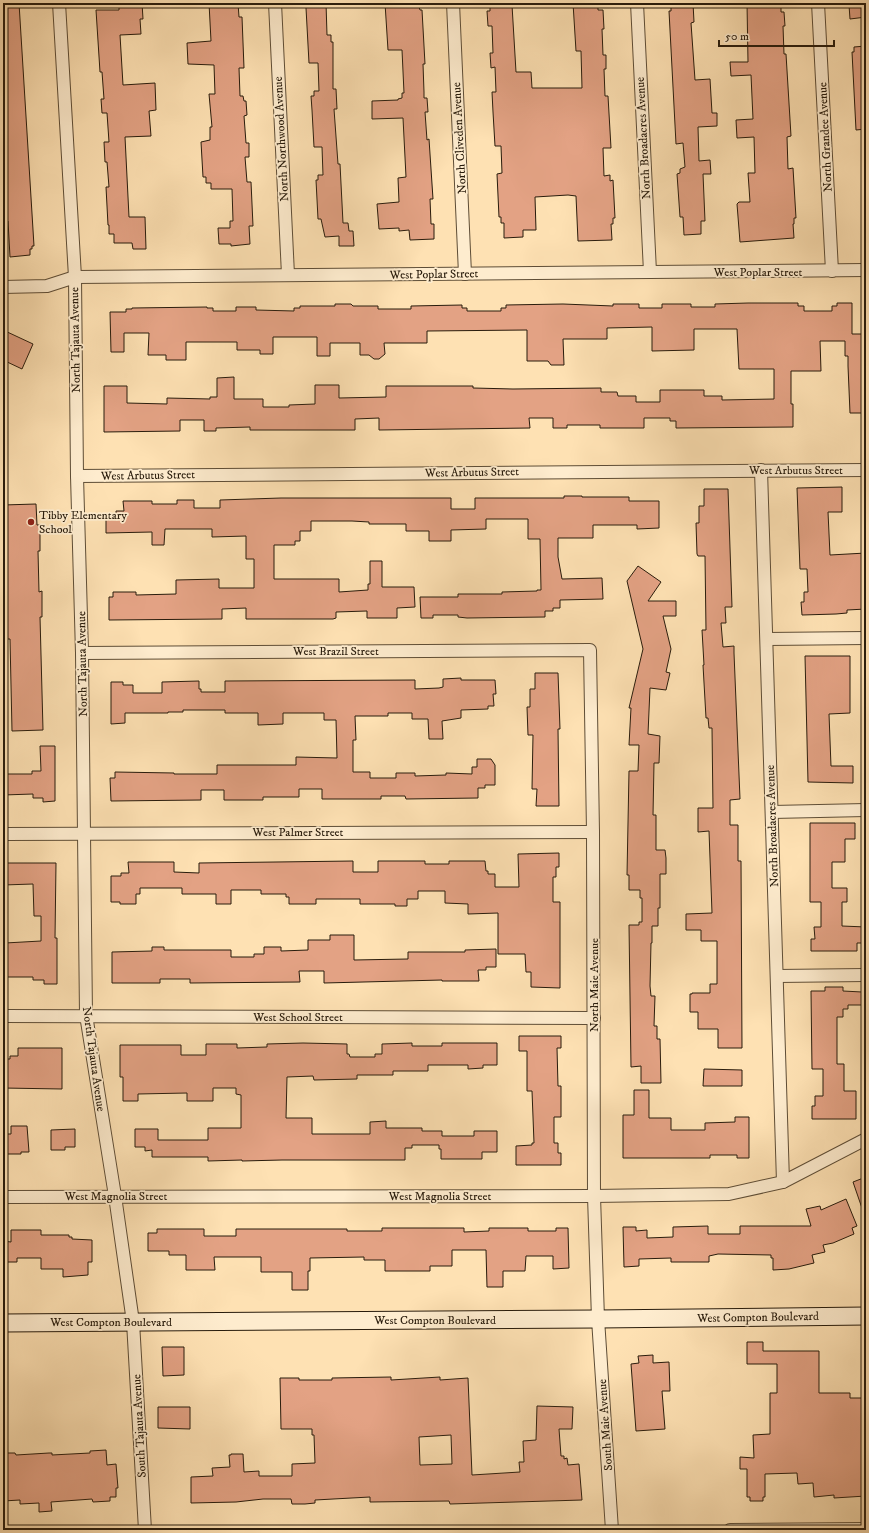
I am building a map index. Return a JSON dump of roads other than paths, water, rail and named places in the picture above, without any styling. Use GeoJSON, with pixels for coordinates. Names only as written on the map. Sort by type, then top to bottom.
{"type":"FeatureCollection","features":[{"type":"Feature","properties":{"kind":"main road","name":"West Compton Boulevard"},"geometry":{"type":"LineString","coordinates":[[3,1323],[866,1316]]}},
{"type":"Feature","properties":{"kind":"street","name":"North Tajauta Avenue"},"geometry":{"type":"LineString","coordinates":[[59,3],[74,277],[77,476],[82,653],[86,1015],[115,1196],[133,1322]]}},
{"type":"Feature","properties":{"kind":"street","name":"North Northwood Avenue"},"geometry":{"type":"LineString","coordinates":[[275,3],[288,275]]}},
{"type":"Feature","properties":{"kind":"street","name":"North Cliveden Avenue"},"geometry":{"type":"LineString","coordinates":[[453,3],[466,274]]}},
{"type":"Feature","properties":{"kind":"street","name":"North Broadacres Avenue"},"geometry":{"type":"LineString","coordinates":[[637,3],[650,272]]}},
{"type":"Feature","properties":{"kind":"street","name":"North Grandee Avenue"},"geometry":{"type":"LineString","coordinates":[[818,3],[832,271]]}},
{"type":"Feature","properties":{"kind":"street","name":"West Poplar Street"},"geometry":{"type":"LineString","coordinates":[[3,286],[47,286],[74,277],[866,270]]}},
{"type":"Feature","properties":{"kind":"street","name":"North Broadacres Avenue"},"geometry":{"type":"LineString","coordinates":[[761,470],[783,1182]]}},
{"type":"Feature","properties":{"kind":"street","name":"West Arbutus Street"},"geometry":{"type":"LineString","coordinates":[[77,476],[866,470]]}},
{"type":"Feature","properties":{"kind":"street"},"geometry":{"type":"LineString","coordinates":[[767,639],[866,638]]}},
{"type":"Feature","properties":{"kind":"street","name":"West Brazil Street"},"geometry":{"type":"LineString","coordinates":[[82,653],[590,650]]}},
{"type":"Feature","properties":{"kind":"street","name":"North Maie Avenue"},"geometry":{"type":"LineString","coordinates":[[590,650],[593,832],[594,1196],[598,1319]]}},
{"type":"Feature","properties":{"kind":"street"},"geometry":{"type":"LineString","coordinates":[[772,812],[866,810]]}},
{"type":"Feature","properties":{"kind":"street","name":"West Palmer Street"},"geometry":{"type":"LineString","coordinates":[[3,834],[593,832]]}},
{"type":"Feature","properties":{"kind":"street"},"geometry":{"type":"LineString","coordinates":[[777,976],[866,975]]}},
{"type":"Feature","properties":{"kind":"street","name":"West School Street"},"geometry":{"type":"LineString","coordinates":[[3,1016],[86,1015],[594,1018]]}},
{"type":"Feature","properties":{"kind":"street","name":"West Magnolia Street"},"geometry":{"type":"LineString","coordinates":[[3,1197],[594,1196],[729,1194],[783,1182],[866,1139]]}},
{"type":"Feature","properties":{"kind":"street","name":"South Maie Avenue"},"geometry":{"type":"LineString","coordinates":[[598,1319],[612,1530]]}},
{"type":"Feature","properties":{"kind":"street","name":"South Tajauta Avenue"},"geometry":{"type":"LineString","coordinates":[[133,1322],[145,1530]]}},
{"type":"Feature","properties":{"kind":"street"},"geometry":{"type":"LineString","coordinates":[[730,1530],[866,1529]]}},
{"type":"Feature","properties":{"kind":"place","name":"Tibby Elementary School"},"geometry":{"type":"Point","coordinates":[31,522]}}]}
